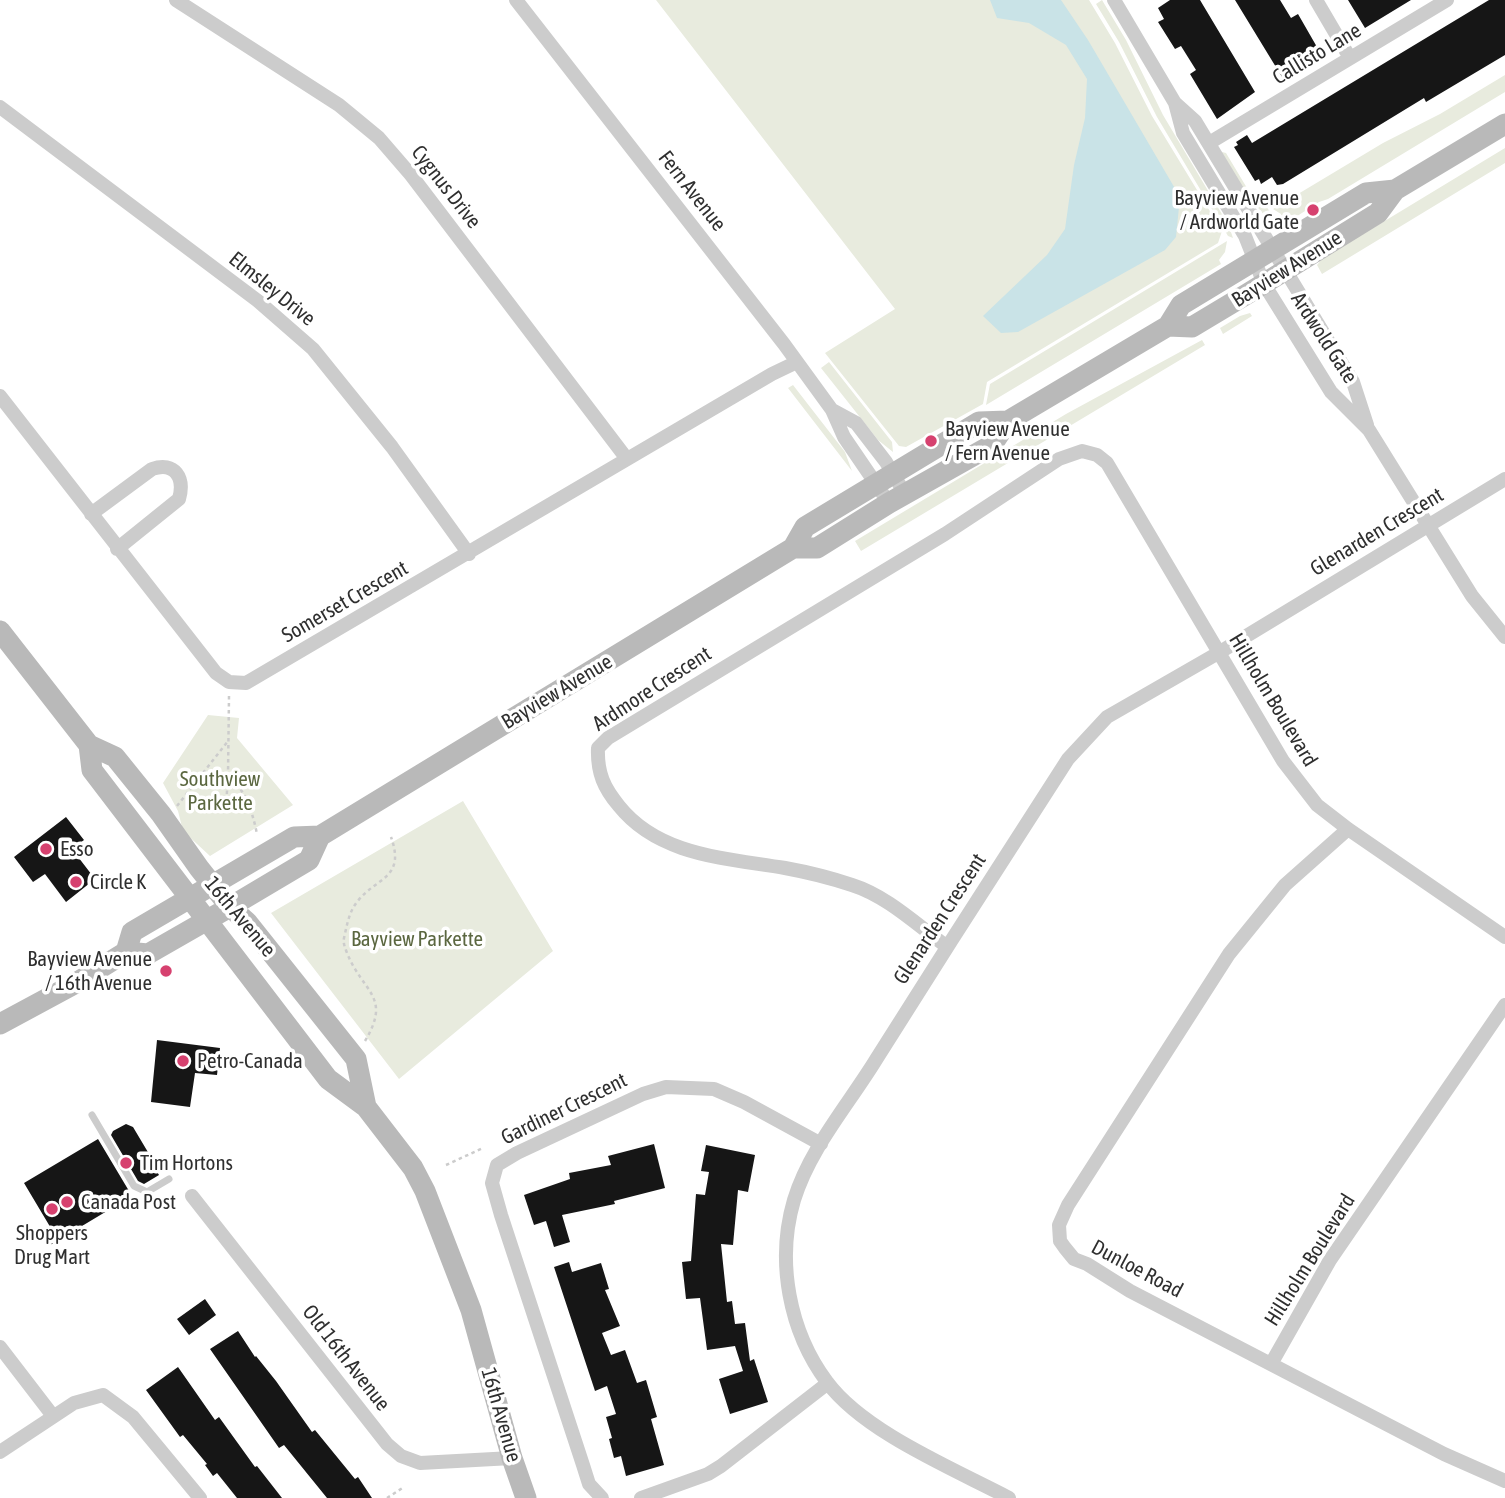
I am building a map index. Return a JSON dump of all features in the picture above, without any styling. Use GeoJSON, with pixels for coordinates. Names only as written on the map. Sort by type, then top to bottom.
{"type":"FeatureCollection","features":[{"type":"Feature","properties":{"kind":"main road","name":"Bayview Avenue"},"geometry":{"type":"LineString","coordinates":[[1168,326],[1192,327],[1264,284],[1378,213],[1395,190],[1505,124]]}},
{"type":"Feature","properties":{"kind":"main road","name":"Bayview Avenue"},"geometry":{"type":"LineString","coordinates":[[793,548],[817,548],[897,498],[992,445],[1008,421],[1168,326],[1181,305],[1366,193],[1395,190]]}},
{"type":"Feature","properties":{"kind":"main road","name":"Bayview Avenue"},"geometry":{"type":"LineString","coordinates":[[127,952],[132,932],[294,837],[320,836],[793,548],[805,527],[979,422],[1008,421]]}},
{"type":"Feature","properties":{"kind":"main road","name":"16th Avenue"},"geometry":{"type":"LineString","coordinates":[[0,631],[89,745],[115,757],[161,814],[212,885],[247,922],[356,1059],[366,1107]]}},
{"type":"Feature","properties":{"kind":"main road","name":"16th Avenue"},"geometry":{"type":"LineString","coordinates":[[89,745],[92,770],[188,899],[222,939],[328,1079],[366,1107],[413,1168],[425,1191],[471,1310],[512,1458],[526,1498]]}},
{"type":"Feature","properties":{"kind":"main road","name":"Bayview Avenue"},"geometry":{"type":"LineString","coordinates":[[0,1024],[127,952],[148,954],[230,907],[309,860],[320,836]]}},
{"type":"Feature","properties":{"kind":"street","name":"Cygnus Drive"},"geometry":{"type":"LineString","coordinates":[[176,0],[339,105],[379,138],[411,175],[626,459]]}},
{"type":"Feature","properties":{"kind":"street","name":"Fern Avenue"},"geometry":{"type":"LineString","coordinates":[[516,0],[797,362],[831,410],[856,424],[897,498]]}},
{"type":"Feature","properties":{"kind":"street"},"geometry":{"type":"LineString","coordinates":[[1114,0],[1175,103]]}},
{"type":"Feature","properties":{"kind":"street"},"geometry":{"type":"LineString","coordinates":[[1316,0],[1350,58]]}},
{"type":"Feature","properties":{"kind":"street","name":"Callisto Lane"},"geometry":{"type":"LineString","coordinates":[[1209,143],[1447,0]]}},
{"type":"Feature","properties":{"kind":"street","name":"Ardwold Gate"},"geometry":{"type":"LineString","coordinates":[[1175,103],[1195,121],[1209,143],[1353,382],[1369,430],[1472,596],[1505,637]]}},
{"type":"Feature","properties":{"kind":"street","name":"Ardwold Gate"},"geometry":{"type":"LineString","coordinates":[[1175,103],[1183,134],[1245,236],[1264,284],[1331,392],[1369,430]]}},
{"type":"Feature","properties":{"kind":"street","name":"Elmsley Drive"},"geometry":{"type":"LineString","coordinates":[[0,107],[258,301],[313,349],[392,447],[469,554]]}},
{"type":"Feature","properties":{"kind":"street","name":"Somerset Crescent"},"geometry":{"type":"LineString","coordinates":[[229,682],[246,683],[261,676],[626,459],[797,362]]}},
{"type":"Feature","properties":{"kind":"street"},"geometry":{"type":"LineString","coordinates":[[0,396],[216,673],[229,682]]}},
{"type":"Feature","properties":{"kind":"street","name":"Ardmore Crescent"},"geometry":{"type":"LineString","coordinates":[[946,946],[877,896],[854,886],[789,869],[689,852],[659,839],[631,821],[606,790],[597,767],[598,748],[608,738],[933,541],[1059,459],[1082,451],[1097,455]]}},
{"type":"Feature","properties":{"kind":"street","name":"Hillholm Boulevard"},"geometry":{"type":"LineString","coordinates":[[1097,455],[1107,463],[1297,782],[1317,805],[1348,829],[1505,937]]}},
{"type":"Feature","properties":{"kind":"street"},"geometry":{"type":"LineString","coordinates":[[91,514],[152,469],[169,467],[178,474],[183,487],[180,499],[117,549]]}},
{"type":"Feature","properties":{"kind":"street","name":"Glenarden Crescent"},"geometry":{"type":"LineString","coordinates":[[1009,1498],[885,1433],[860,1416],[828,1384],[810,1355],[797,1326],[785,1260],[794,1201],[821,1144],[946,946],[1069,759],[1088,735],[1107,717],[1220,652],[1505,479]]}},
{"type":"Feature","properties":{"kind":"street","name":"Dunloe Road"},"geometry":{"type":"LineString","coordinates":[[1348,829],[1272,899],[1229,954],[1068,1205],[1059,1225],[1060,1241],[1074,1259],[1087,1264],[1130,1291],[1444,1454],[1505,1481]]}},
{"type":"Feature","properties":{"kind":"street","name":"Hillholm Boulevard"},"geometry":{"type":"LineString","coordinates":[[1271,1364],[1330,1261],[1505,1005]]}},
{"type":"Feature","properties":{"kind":"street","name":"Gardiner Crescent"},"geometry":{"type":"LineString","coordinates":[[602,1498],[589,1484],[492,1183],[498,1165],[517,1153],[643,1094],[666,1087],[714,1089],[744,1102],[821,1144]]}},
{"type":"Feature","properties":{"kind":"street","name":"Old 16th Avenue"},"geometry":{"type":"LineString","coordinates":[[192,1196],[387,1444],[401,1456],[420,1463],[512,1458]]}},
{"type":"Feature","properties":{"kind":"street"},"geometry":{"type":"LineString","coordinates":[[0,1347],[53,1416]]}},
{"type":"Feature","properties":{"kind":"street"},"geometry":{"type":"LineString","coordinates":[[641,1498],[708,1474],[828,1384]]}},
{"type":"Feature","properties":{"kind":"street"},"geometry":{"type":"LineString","coordinates":[[0,1452],[74,1403],[103,1395],[133,1417],[200,1498]]}},
{"type":"Feature","properties":{"kind":"lane"},"geometry":{"type":"LineString","coordinates":[[92,1115],[134,1186],[147,1192],[169,1180]]}},
{"type":"Feature","properties":{"kind":"path"},"geometry":{"type":"LineString","coordinates":[[226,808],[229,682]]}},
{"type":"Feature","properties":{"kind":"path"},"geometry":{"type":"LineString","coordinates":[[177,806],[228,741]]}},
{"type":"Feature","properties":{"kind":"path"},"geometry":{"type":"LineString","coordinates":[[228,774],[239,786],[253,810],[257,834]]}},
{"type":"Feature","properties":{"kind":"path"},"geometry":{"type":"LineString","coordinates":[[366,1041],[378,1013],[375,1001],[352,966],[343,943],[349,918],[358,901],[391,870],[397,854],[391,837]]}},
{"type":"Feature","properties":{"kind":"path"},"geometry":{"type":"LineString","coordinates":[[446,1165],[483,1148]]}},
{"type":"Feature","properties":{"kind":"path"},"geometry":{"type":"LineString","coordinates":[[387,1498],[404,1487]]}},
{"type":"Feature","properties":{"kind":"green space"},"geometry":{"type":"Polygon","coordinates":[[[656,0],[1089,0],[1115,43],[1152,116],[1222,231],[1218,243],[987,382],[983,404],[906,447],[899,446],[825,353],[895,309],[656,0]]]}},
{"type":"Feature","properties":{"kind":"green space"},"geometry":{"type":"Polygon","coordinates":[[[1102,0],[1126,40],[1163,115],[1229,226],[1233,238],[1228,236],[1157,117],[1119,42],[1096,4],[1102,0]]]}},
{"type":"Feature","properties":{"kind":"green space"},"geometry":{"type":"Polygon","coordinates":[[[1505,75],[1505,92],[1328,199],[1291,220],[1290,217],[1281,217],[1281,214],[1273,209],[1383,143],[1440,114],[1505,75]]]}},
{"type":"Feature","properties":{"kind":"green space"},"geometry":{"type":"Polygon","coordinates":[[[1505,148],[1505,163],[1322,274],[1317,265],[1322,259],[1505,148]]]}},
{"type":"Feature","properties":{"kind":"green space"},"geometry":{"type":"Polygon","coordinates":[[[1222,152],[1226,153],[1250,193],[1272,214],[1266,217],[1240,187],[1222,157],[1222,152]]]}},
{"type":"Feature","properties":{"kind":"green space"},"geometry":{"type":"Polygon","coordinates":[[[1227,241],[1225,252],[1219,260],[1221,264],[986,405],[990,384],[1227,241]]]}},
{"type":"Feature","properties":{"kind":"green space"},"geometry":{"type":"Polygon","coordinates":[[[1250,313],[1252,316],[1223,334],[1220,328],[1250,313]]]}},
{"type":"Feature","properties":{"kind":"green space"},"geometry":{"type":"Polygon","coordinates":[[[1202,340],[1205,345],[861,551],[855,541],[1066,414],[1202,340]]]}},
{"type":"Feature","properties":{"kind":"green space"},"geometry":{"type":"Polygon","coordinates":[[[829,362],[892,442],[893,452],[878,440],[821,368],[829,362]]]}},
{"type":"Feature","properties":{"kind":"green space"},"geometry":{"type":"Polygon","coordinates":[[[793,385],[845,452],[852,471],[788,388],[793,385]]]}},
{"type":"Feature","properties":{"kind":"green space","name":"Southview Parkette"},"geometry":{"type":"Polygon","coordinates":[[[208,715],[239,718],[237,738],[293,805],[210,856],[183,831],[178,811],[163,783],[208,715]]]}},
{"type":"Feature","properties":{"kind":"green space","name":"Bayview Parkette"},"geometry":{"type":"Polygon","coordinates":[[[463,801],[553,951],[399,1079],[271,913],[463,801]]]}},
{"type":"Feature","properties":{"kind":"water"},"geometry":{"type":"Polygon","coordinates":[[[990,0],[1061,0],[1088,40],[1180,197],[1176,237],[1165,250],[1018,332],[1001,333],[983,316],[1047,255],[1065,229],[1074,165],[1085,118],[1087,79],[1066,45],[1029,23],[997,18],[990,0]]]}},
{"type":"Feature","properties":{"kind":"building"},"geometry":{"type":"Polygon","coordinates":[[[1170,0],[1200,0],[1255,92],[1217,119],[1190,74],[1196,70],[1181,46],[1175,49],[1158,22],[1164,19],[1158,8],[1170,0]]]}},
{"type":"Feature","properties":{"kind":"building"},"geometry":{"type":"Polygon","coordinates":[[[1235,0],[1280,0],[1291,18],[1298,14],[1321,54],[1282,77],[1235,0]]]}},
{"type":"Feature","properties":{"kind":"building"},"geometry":{"type":"Polygon","coordinates":[[[1348,0],[1411,0],[1365,28],[1348,0]]]}},
{"type":"Feature","properties":{"kind":"building"},"geometry":{"type":"Polygon","coordinates":[[[1489,0],[1505,0],[1505,55],[1426,102],[1424,98],[1283,184],[1277,185],[1272,177],[1261,184],[1259,179],[1255,181],[1234,147],[1238,145],[1236,142],[1247,135],[1252,143],[1489,0]]]}},
{"type":"Feature","properties":{"kind":"building"},"geometry":{"type":"Polygon","coordinates":[[[66,817],[84,840],[72,849],[95,879],[66,902],[45,874],[33,882],[14,857],[66,817]]]}},
{"type":"Feature","properties":{"kind":"building"},"geometry":{"type":"Polygon","coordinates":[[[157,1040],[220,1048],[217,1075],[195,1073],[190,1107],[151,1102],[157,1040]]]}},
{"type":"Feature","properties":{"kind":"building"},"geometry":{"type":"Polygon","coordinates":[[[126,1124],[133,1127],[158,1169],[156,1170],[159,1175],[144,1184],[138,1181],[111,1135],[126,1124]]]}},
{"type":"Feature","properties":{"kind":"building"},"geometry":{"type":"Polygon","coordinates":[[[98,1139],[132,1196],[47,1247],[41,1237],[52,1230],[24,1183],[98,1139]]]}},
{"type":"Feature","properties":{"kind":"building"},"geometry":{"type":"Polygon","coordinates":[[[654,1144],[665,1188],[614,1201],[615,1204],[562,1215],[570,1242],[554,1247],[546,1221],[534,1225],[524,1195],[570,1179],[569,1173],[611,1165],[608,1156],[654,1144]]]}},
{"type":"Feature","properties":{"kind":"building"},"geometry":{"type":"Polygon","coordinates":[[[706,1145],[755,1155],[748,1192],[738,1190],[733,1245],[721,1244],[727,1302],[732,1301],[735,1324],[745,1323],[750,1361],[754,1359],[768,1402],[730,1414],[719,1379],[743,1371],[735,1346],[707,1350],[700,1298],[686,1299],[682,1262],[691,1261],[696,1194],[705,1195],[709,1172],[701,1171],[706,1145]]]}},
{"type":"Feature","properties":{"kind":"building"},"geometry":{"type":"Polygon","coordinates":[[[569,1262],[572,1272],[601,1263],[609,1289],[605,1290],[620,1326],[602,1333],[611,1355],[625,1350],[637,1383],[646,1380],[657,1417],[651,1419],[664,1465],[626,1476],[621,1456],[614,1458],[606,1417],[616,1414],[607,1386],[595,1391],[554,1267],[569,1262]]]}},
{"type":"Feature","properties":{"kind":"building"},"geometry":{"type":"Polygon","coordinates":[[[205,1299],[216,1315],[189,1335],[177,1319],[205,1299]]]}},
{"type":"Feature","properties":{"kind":"building"},"geometry":{"type":"Polygon","coordinates":[[[238,1331],[312,1432],[315,1430],[355,1479],[358,1477],[372,1498],[327,1498],[284,1445],[279,1448],[210,1349],[238,1331]]]}},
{"type":"Feature","properties":{"kind":"building"},"geometry":{"type":"Polygon","coordinates":[[[178,1367],[215,1420],[219,1417],[255,1467],[257,1466],[282,1498],[237,1498],[217,1473],[213,1476],[205,1465],[207,1464],[183,1435],[180,1437],[146,1390],[178,1367]]]}},
{"type":"Feature","properties":{"kind":"place","name":"Bayview Avenue / Ardworld Gate"},"geometry":{"type":"Point","coordinates":[1313,210]}},
{"type":"Feature","properties":{"kind":"place","name":"Bayview Avenue / Fern Avenue"},"geometry":{"type":"Point","coordinates":[931,441]}},
{"type":"Feature","properties":{"kind":"place","name":"Esso"},"geometry":{"type":"Point","coordinates":[46,849]}},
{"type":"Feature","properties":{"kind":"place","name":"Circle K"},"geometry":{"type":"Point","coordinates":[76,882]}},
{"type":"Feature","properties":{"kind":"place","name":"Bayview Avenue / 16th Avenue"},"geometry":{"type":"Point","coordinates":[166,971]}},
{"type":"Feature","properties":{"kind":"place","name":"Petro-Canada"},"geometry":{"type":"Point","coordinates":[183,1061]}},
{"type":"Feature","properties":{"kind":"place","name":"Tim Hortons"},"geometry":{"type":"Point","coordinates":[126,1163]}},
{"type":"Feature","properties":{"kind":"place","name":"Canada Post"},"geometry":{"type":"Point","coordinates":[67,1202]}},
{"type":"Feature","properties":{"kind":"place","name":"Shoppers Drug Mart"},"geometry":{"type":"Point","coordinates":[52,1209]}}]}
